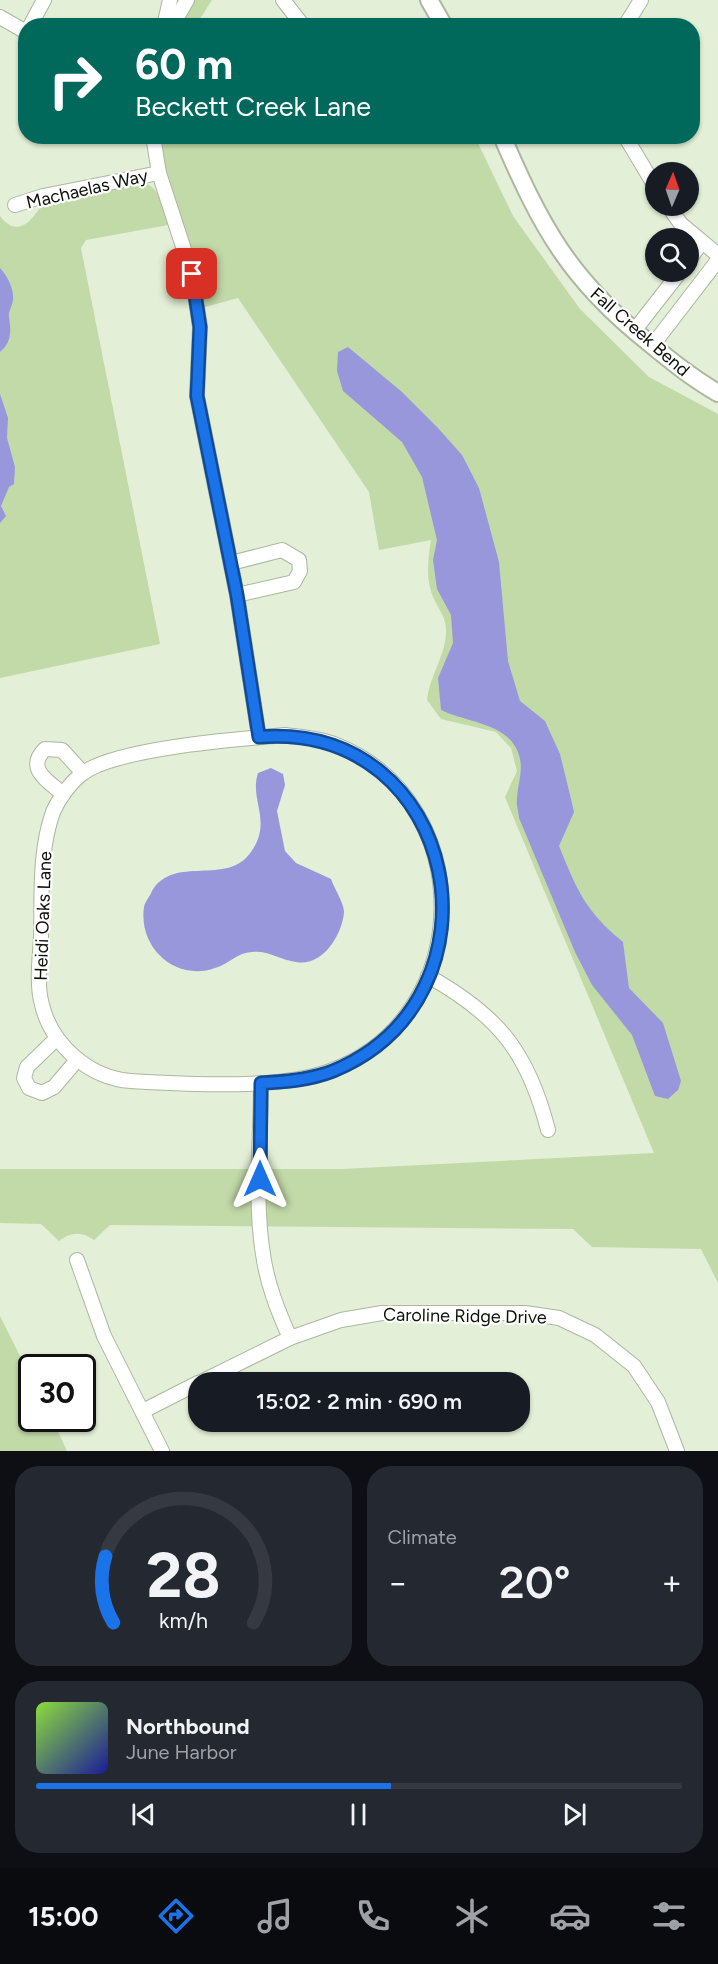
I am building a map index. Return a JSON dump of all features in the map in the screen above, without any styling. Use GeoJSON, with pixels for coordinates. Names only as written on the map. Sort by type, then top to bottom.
{"type":"FeatureCollection","features":[{"type":"Feature","properties":{"kind":"street"},"geometry":{"type":"LineString","coordinates":[[34,18],[44,0]]}},
{"type":"Feature","properties":{"kind":"street"},"geometry":{"type":"LineString","coordinates":[[166,18],[170,0]]}},
{"type":"Feature","properties":{"kind":"street"},"geometry":{"type":"LineString","coordinates":[[177,18],[187,0]]}},
{"type":"Feature","properties":{"kind":"street"},"geometry":{"type":"LineString","coordinates":[[283,0],[297,18]]}},
{"type":"Feature","properties":{"kind":"street"},"geometry":{"type":"LineString","coordinates":[[429,0],[439,18]]}},
{"type":"Feature","properties":{"kind":"street"},"geometry":{"type":"LineString","coordinates":[[631,18],[641,0]]}},
{"type":"Feature","properties":{"kind":"street"},"geometry":{"type":"LineString","coordinates":[[0,17],[18,27]]}},
{"type":"Feature","properties":{"kind":"street"},"geometry":{"type":"LineString","coordinates":[[154,144],[159,173],[192,274],[200,327],[197,396],[237,595],[259,737]]}},
{"type":"Feature","properties":{"kind":"street","name":"Fall Creek Bend"},"geometry":{"type":"LineString","coordinates":[[505,144],[528,197],[556,245],[585,284],[615,316],[690,377],[718,393]]}},
{"type":"Feature","properties":{"kind":"street"},"geometry":{"type":"LineString","coordinates":[[630,144],[645,170]]}},
{"type":"Feature","properties":{"kind":"street","name":"Machaelas Way"},"geometry":{"type":"LineString","coordinates":[[15,205],[43,195],[159,173]]}},
{"type":"Feature","properties":{"kind":"street"},"geometry":{"type":"LineString","coordinates":[[675,216],[681,224],[718,255]]}},
{"type":"Feature","properties":{"kind":"street"},"geometry":{"type":"LineString","coordinates":[[699,247],[702,243]]}},
{"type":"Feature","properties":{"kind":"street"},"geometry":{"type":"LineString","coordinates":[[652,346],[718,260]]}},
{"type":"Feature","properties":{"kind":"street"},"geometry":{"type":"LineString","coordinates":[[634,331],[672,282]]}},
{"type":"Feature","properties":{"kind":"street"},"geometry":{"type":"LineString","coordinates":[[231,563],[282,550],[299,560],[300,571],[294,582],[237,595]]}},
{"type":"Feature","properties":{"kind":"street"},"geometry":{"type":"LineString","coordinates":[[57,1038],[27,1067],[24,1078],[29,1088],[42,1093],[54,1087],[72,1055],[102,1074],[119,1080],[261,1083],[303,1079],[332,1071],[360,1057],[401,1021],[417,1000],[428,976],[441,934],[442,888],[432,845],[410,804],[376,768],[333,744],[285,735],[259,737],[132,754],[107,761],[83,773],[62,750],[45,749],[38,756],[36,765],[39,772],[63,794]]}},
{"type":"Feature","properties":{"kind":"street","name":"Heidi Oaks Lane"},"geometry":{"type":"LineString","coordinates":[[72,1055],[57,1038],[41,1002],[39,979],[44,850],[54,809],[63,794],[83,773]]}},
{"type":"Feature","properties":{"kind":"street"},"geometry":{"type":"LineString","coordinates":[[428,976],[482,1010],[501,1029],[518,1053],[541,1100],[548,1130]]}},
{"type":"Feature","properties":{"kind":"street"},"geometry":{"type":"LineString","coordinates":[[261,1083],[260,1226],[263,1255],[270,1288],[290,1338]]}},
{"type":"Feature","properties":{"kind":"street"},"geometry":{"type":"LineString","coordinates":[[77,1260],[104,1336],[162,1451]]}},
{"type":"Feature","properties":{"kind":"street","name":"Caroline Ridge Drive"},"geometry":{"type":"LineString","coordinates":[[220,1372],[290,1338],[341,1320],[382,1313],[525,1313],[559,1318],[595,1335],[634,1366],[658,1402],[677,1451]]}},
{"type":"Feature","properties":{"kind":"street","name":"Caroline Ridge Drive"},"geometry":{"type":"LineString","coordinates":[[143,1411],[188,1388]]}},
{"type":"Feature","properties":{"kind":"green space"},"geometry":{"type":"Polygon","coordinates":[[[194,0],[212,0],[200,18],[185,18],[194,0]]]}},
{"type":"Feature","properties":{"kind":"green space"},"geometry":{"type":"Polygon","coordinates":[[[161,144],[478,144],[513,216],[580,309],[649,377],[718,414],[718,1283],[701,1249],[592,1247],[573,1229],[110,1225],[94,1240],[85,1235],[76,1234],[59,1241],[41,1224],[0,1223],[0,1169],[342,1169],[654,1153],[505,797],[517,771],[511,748],[496,732],[441,719],[427,700],[446,638],[446,625],[429,584],[428,562],[431,540],[379,550],[369,492],[238,298],[205,307],[201,285],[161,144]]]}},
{"type":"Feature","properties":{"kind":"green space"},"geometry":{"type":"Polygon","coordinates":[[[142,183],[148,184],[157,193],[168,225],[86,240],[81,248],[160,644],[0,678],[0,216],[7,223],[19,227],[35,215],[43,203],[142,183]]]}},
{"type":"Feature","properties":{"kind":"green space"},"geometry":{"type":"Polygon","coordinates":[[[0,1316],[19,1354],[18,1432],[58,1432],[67,1451],[0,1451],[0,1316]]]}},
{"type":"Feature","properties":{"kind":"water"},"geometry":{"type":"Polygon","coordinates":[[[0,268],[10,282],[13,301],[9,315],[10,336],[0,352],[0,268]]]}},
{"type":"Feature","properties":{"kind":"water"},"geometry":{"type":"Polygon","coordinates":[[[348,347],[402,392],[438,428],[462,455],[479,488],[499,562],[508,661],[520,701],[545,721],[560,754],[574,812],[559,846],[571,875],[591,910],[623,942],[629,988],[663,1023],[681,1081],[678,1090],[668,1099],[655,1096],[632,1035],[592,985],[575,952],[519,818],[517,802],[521,764],[516,747],[499,731],[441,710],[438,678],[453,643],[451,615],[437,589],[433,560],[437,540],[422,477],[402,442],[343,391],[337,371],[338,352],[348,347]]]}},
{"type":"Feature","properties":{"kind":"water"},"geometry":{"type":"Polygon","coordinates":[[[0,394],[8,418],[7,438],[15,467],[14,484],[9,487],[1,506],[6,516],[0,523],[0,394]]]}},
{"type":"Feature","properties":{"kind":"water"},"geometry":{"type":"Polygon","coordinates":[[[271,768],[283,774],[285,785],[277,811],[285,851],[296,863],[331,879],[344,908],[335,940],[322,955],[305,962],[290,961],[258,952],[241,954],[220,966],[201,971],[174,966],[154,948],[147,936],[144,922],[145,903],[162,880],[173,874],[228,868],[241,862],[251,852],[257,841],[261,820],[256,792],[258,773],[271,768]]]}},
{"type":"Feature","properties":{"kind":"route"},"geometry":{"type":"LineString","coordinates":[[192,274],[200,327],[197,396],[237,595],[259,737],[285,735],[312,738],[333,744],[376,768],[394,784],[422,823],[432,845],[442,888],[443,911],[437,954],[417,1000],[401,1021],[381,1041],[360,1057],[332,1071],[303,1079],[261,1083],[260,1179]]}}]}
